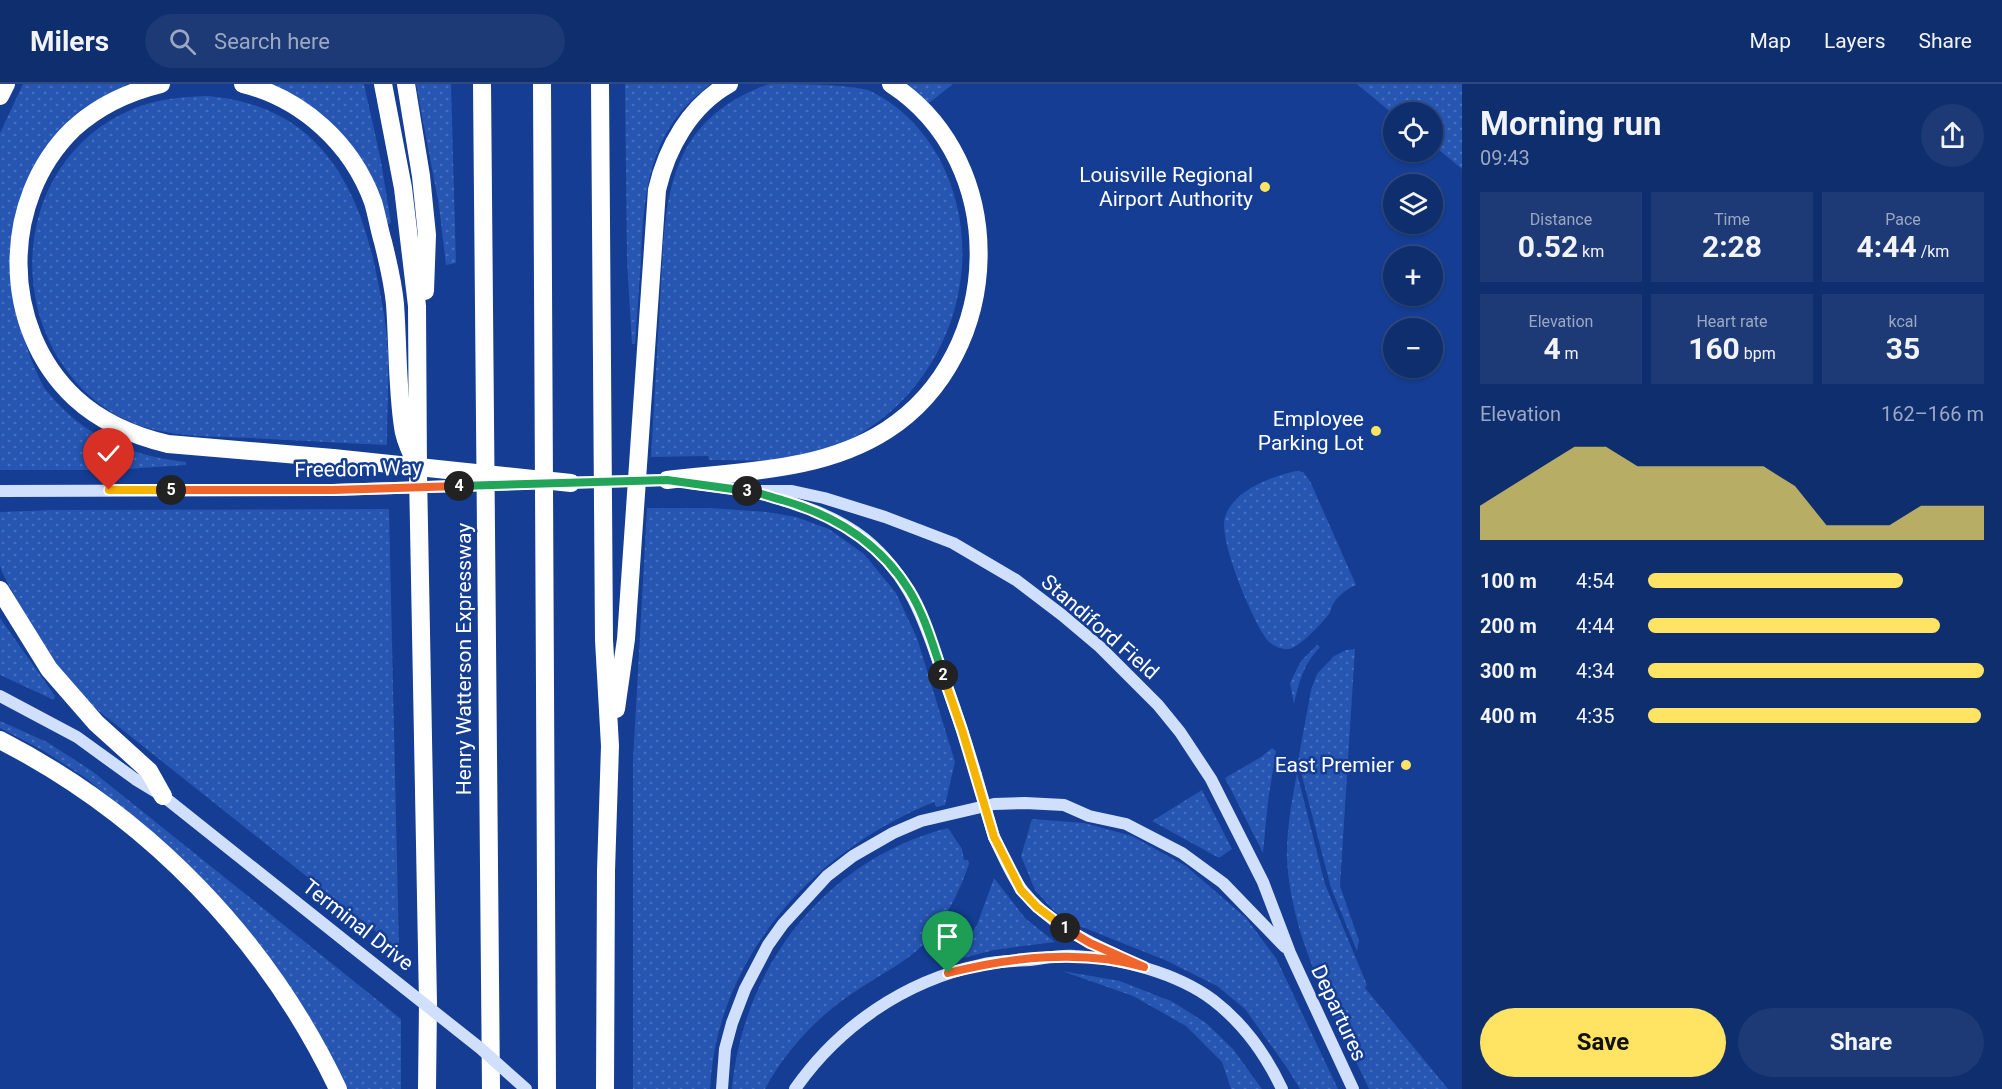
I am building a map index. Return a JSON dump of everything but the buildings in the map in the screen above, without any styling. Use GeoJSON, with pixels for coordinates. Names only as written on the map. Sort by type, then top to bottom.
{"type":"FeatureCollection","features":[{"type":"Feature","properties":{"kind":"highway"},"geometry":{"type":"LineString","coordinates":[[0,96],[6,84]]}},
{"type":"Feature","properties":{"kind":"highway"},"geometry":{"type":"LineString","coordinates":[[161,84],[136,90],[114,100],[73,129],[53,153],[36,180],[29,194],[22,219],[17,254],[19,296],[24,319],[45,362],[76,399],[120,428],[147,439],[168,444],[333,458],[571,483]]}},
{"type":"Feature","properties":{"kind":"highway"},"geometry":{"type":"LineString","coordinates":[[243,84],[272,94],[312,118],[330,134],[361,175],[373,203],[389,268],[394,302],[403,429],[418,473]]}},
{"type":"Feature","properties":{"kind":"highway"},"geometry":{"type":"LineString","coordinates":[[383,84],[404,188],[417,306],[428,992],[427,1089]]}},
{"type":"Feature","properties":{"kind":"highway"},"geometry":{"type":"LineString","coordinates":[[406,84],[421,176],[427,235],[424,314],[417,396]]}},
{"type":"Feature","properties":{"kind":"highway","name":"Henry Watterson Expressway"},"geometry":{"type":"LineString","coordinates":[[482,84],[491,1089]]}},
{"type":"Feature","properties":{"kind":"highway"},"geometry":{"type":"LineString","coordinates":[[542,84],[547,1089]]}},
{"type":"Feature","properties":{"kind":"highway"},"geometry":{"type":"LineString","coordinates":[[600,84],[604,640],[610,746],[606,871],[605,1089]]}},
{"type":"Feature","properties":{"kind":"highway"},"geometry":{"type":"LineString","coordinates":[[610,746],[626,639],[657,190],[662,171],[678,134],[706,100],[729,84]]}},
{"type":"Feature","properties":{"kind":"highway"},"geometry":{"type":"LineString","coordinates":[[667,480],[793,465],[839,454],[887,430],[902,418],[940,377],[956,349],[969,317],[977,284],[980,251],[974,204],[957,157],[943,134],[924,110],[891,84]]}},
{"type":"Feature","properties":{"kind":"highway"},"geometry":{"type":"LineString","coordinates":[[0,590],[49,669],[96,723],[149,771],[163,796]]}},
{"type":"Feature","properties":{"kind":"highway"},"geometry":{"type":"LineString","coordinates":[[0,740],[86,790],[163,854],[224,913],[281,986],[322,1056],[338,1089]]}},
{"type":"Feature","properties":{"kind":"main road","name":"Freedom Way"},"geometry":{"type":"LineString","coordinates":[[0,491],[333,490],[667,480],[752,491]]}},
{"type":"Feature","properties":{"kind":"main road"},"geometry":{"type":"LineString","coordinates":[[752,491],[816,510],[864,539],[893,566],[910,592],[926,626],[976,775],[994,837],[1021,890],[1037,907],[1067,929],[1212,999],[1250,1036],[1282,1089]]}},
{"type":"Feature","properties":{"kind":"main road","name":"Standiford Field"},"geometry":{"type":"LineString","coordinates":[[752,491],[792,491],[824,498],[885,517],[953,543],[1016,580],[1100,647],[1158,705],[1180,732],[1208,774],[1263,882],[1290,952]]}},
{"type":"Feature","properties":{"kind":"main road","name":"Terminal Drive"},"geometry":{"type":"LineString","coordinates":[[0,696],[77,737],[135,779],[163,796],[480,1048],[526,1089]]}},
{"type":"Feature","properties":{"kind":"main road"},"geometry":{"type":"LineString","coordinates":[[722,1089],[725,1049],[732,1023],[745,989],[768,945],[783,924],[827,876],[853,856],[873,843],[921,821],[988,805],[1025,803],[1064,805],[1089,816],[1126,824],[1195,861],[1223,883],[1290,952]]}},
{"type":"Feature","properties":{"kind":"main road","name":"Departures"},"geometry":{"type":"LineString","coordinates":[[1290,952],[1353,1089]]}},
{"type":"Feature","properties":{"kind":"main road"},"geometry":{"type":"LineString","coordinates":[[795,1089],[831,1045],[857,1022],[915,986],[948,973],[982,964],[1072,956],[1104,958],[1144,967]]}},
{"type":"Feature","properties":{"kind":"shaded area"},"geometry":{"type":"Polygon","coordinates":[[[23,84],[128,84],[91,104],[70,119],[47,148],[30,179],[19,214],[14,250],[15,286],[20,322],[30,356],[45,389],[62,408],[89,430],[128,449],[162,459],[186,462],[186,465],[113,470],[0,470],[0,133],[23,84]]]}},
{"type":"Feature","properties":{"kind":"shaded area"},"geometry":{"type":"Polygon","coordinates":[[[271,84],[364,84],[381,161],[391,223],[388,224],[371,178],[360,158],[346,140],[314,109],[271,84]]]}},
{"type":"Feature","properties":{"kind":"shaded area"},"geometry":{"type":"Polygon","coordinates":[[[416,84],[451,84],[456,263],[446,265],[439,206],[416,84]]]}},
{"type":"Feature","properties":{"kind":"shaded area"},"geometry":{"type":"Polygon","coordinates":[[[625,84],[711,84],[690,102],[674,121],[662,141],[654,163],[644,210],[635,344],[632,344],[627,262],[625,84]]]}},
{"type":"Feature","properties":{"kind":"shaded area"},"geometry":{"type":"Polygon","coordinates":[[[769,84],[832,85],[868,90],[900,110],[926,137],[939,158],[955,197],[962,238],[961,278],[952,318],[936,356],[912,389],[883,418],[842,444],[808,455],[775,460],[709,460],[708,456],[651,457],[664,232],[676,171],[689,145],[707,121],[734,101],[769,84]]]}},
{"type":"Feature","properties":{"kind":"shaded area"},"geometry":{"type":"Polygon","coordinates":[[[887,84],[953,84],[929,103],[887,84]]]}},
{"type":"Feature","properties":{"kind":"shaded area"},"geometry":{"type":"Polygon","coordinates":[[[1357,84],[1462,84],[1462,169],[1443,153],[1443,102],[1383,102],[1383,106],[1357,84]]]}},
{"type":"Feature","properties":{"kind":"shaded area"},"geometry":{"type":"Polygon","coordinates":[[[206,96],[244,102],[277,115],[304,132],[326,155],[345,182],[359,212],[370,246],[383,309],[388,354],[387,445],[200,436],[149,428],[118,416],[79,386],[52,347],[36,303],[32,257],[40,212],[60,169],[91,134],[135,108],[152,102],[206,96]]]}},
{"type":"Feature","properties":{"kind":"shaded area"},"geometry":{"type":"Polygon","coordinates":[[[1296,471],[1303,472],[1310,481],[1356,585],[1336,599],[1329,614],[1298,645],[1286,649],[1277,647],[1268,641],[1254,617],[1238,580],[1224,528],[1225,517],[1236,499],[1264,481],[1296,471]]]}},
{"type":"Feature","properties":{"kind":"shaded area"},"geometry":{"type":"Polygon","coordinates":[[[647,508],[710,508],[767,512],[796,517],[829,529],[864,554],[896,593],[917,638],[955,762],[945,805],[936,807],[934,802],[890,823],[850,848],[813,879],[780,914],[753,952],[731,995],[717,1040],[710,1089],[633,1089],[633,760],[647,508]]]}},
{"type":"Feature","properties":{"kind":"shaded area"},"geometry":{"type":"Polygon","coordinates":[[[389,509],[399,950],[90,704],[53,660],[16,599],[0,566],[0,512],[389,509]]]}},
{"type":"Feature","properties":{"kind":"shaded area"},"geometry":{"type":"Polygon","coordinates":[[[0,618],[55,696],[54,700],[0,675],[0,618]]]}},
{"type":"Feature","properties":{"kind":"shaded area"},"geometry":{"type":"Polygon","coordinates":[[[1317,645],[1320,647],[1303,673],[1294,704],[1290,683],[1301,661],[1317,645]]]}},
{"type":"Feature","properties":{"kind":"shaded area"},"geometry":{"type":"Polygon","coordinates":[[[1355,649],[1340,886],[1359,941],[1357,951],[1331,888],[1298,761],[1311,690],[1317,674],[1334,656],[1346,650],[1355,649]]]}},
{"type":"Feature","properties":{"kind":"shaded area"},"geometry":{"type":"Polygon","coordinates":[[[0,721],[47,742],[92,771],[401,1019],[401,1089],[346,1089],[327,1051],[141,824],[87,779],[44,751],[0,728],[0,721]]]}},
{"type":"Feature","properties":{"kind":"shaded area"},"geometry":{"type":"Polygon","coordinates":[[[1272,748],[1276,751],[1263,853],[1225,778],[1272,748]]]}},
{"type":"Feature","properties":{"kind":"shaded area"},"geometry":{"type":"Polygon","coordinates":[[[1297,773],[1325,884],[1367,985],[1365,988],[1448,1089],[1369,1089],[1317,978],[1297,920],[1287,860],[1287,838],[1297,773]]]}},
{"type":"Feature","properties":{"kind":"shaded area"},"geometry":{"type":"Polygon","coordinates":[[[1202,790],[1232,849],[1219,858],[1152,821],[1202,790]]]}},
{"type":"Feature","properties":{"kind":"shaded area"},"geometry":{"type":"Polygon","coordinates":[[[1032,819],[1084,823],[1132,836],[1186,866],[1246,918],[1276,958],[1338,1089],[1300,1089],[1245,1009],[1217,986],[1165,960],[1072,923],[1054,911],[1035,890],[1021,856],[1032,819]]]}},
{"type":"Feature","properties":{"kind":"shaded area"},"geometry":{"type":"Polygon","coordinates":[[[948,828],[962,849],[964,860],[968,860],[969,864],[951,906],[932,935],[909,957],[831,1009],[794,1046],[765,1089],[732,1089],[739,1043],[753,1000],[773,960],[799,924],[829,892],[865,864],[904,843],[948,828]]]}},
{"type":"Feature","properties":{"kind":"shaded area"},"geometry":{"type":"Polygon","coordinates":[[[994,878],[1025,918],[1055,942],[994,950],[940,964],[962,947],[977,925],[994,878]]]}},
{"type":"Feature","properties":{"kind":"shaded area"},"geometry":{"type":"Polygon","coordinates":[[[1062,971],[1120,981],[1173,1002],[1206,1023],[1233,1049],[1262,1089],[1231,1089],[1222,1062],[1186,1026],[1133,996],[1062,971]]]}},
{"type":"Feature","properties":{"kind":"place","name":"Louisville Regional Airport Authority"},"geometry":{"type":"Point","coordinates":[1265,187]}},
{"type":"Feature","properties":{"kind":"place","name":"Employee Parking Lot"},"geometry":{"type":"Point","coordinates":[1376,431]}},
{"type":"Feature","properties":{"kind":"place","name":"East Premier"},"geometry":{"type":"Point","coordinates":[1406,765]}},
{"type":"Feature","properties":{"kind":"route"},"geometry":{"type":"LineString","coordinates":[[109,490],[333,490],[667,480],[752,491],[816,510],[840,523],[864,539],[893,566],[910,592],[926,626],[962,730],[994,837],[1021,890],[1037,907],[1067,929],[1090,943],[1144,967],[1104,958],[1072,956],[982,964],[948,973]]}}]}
